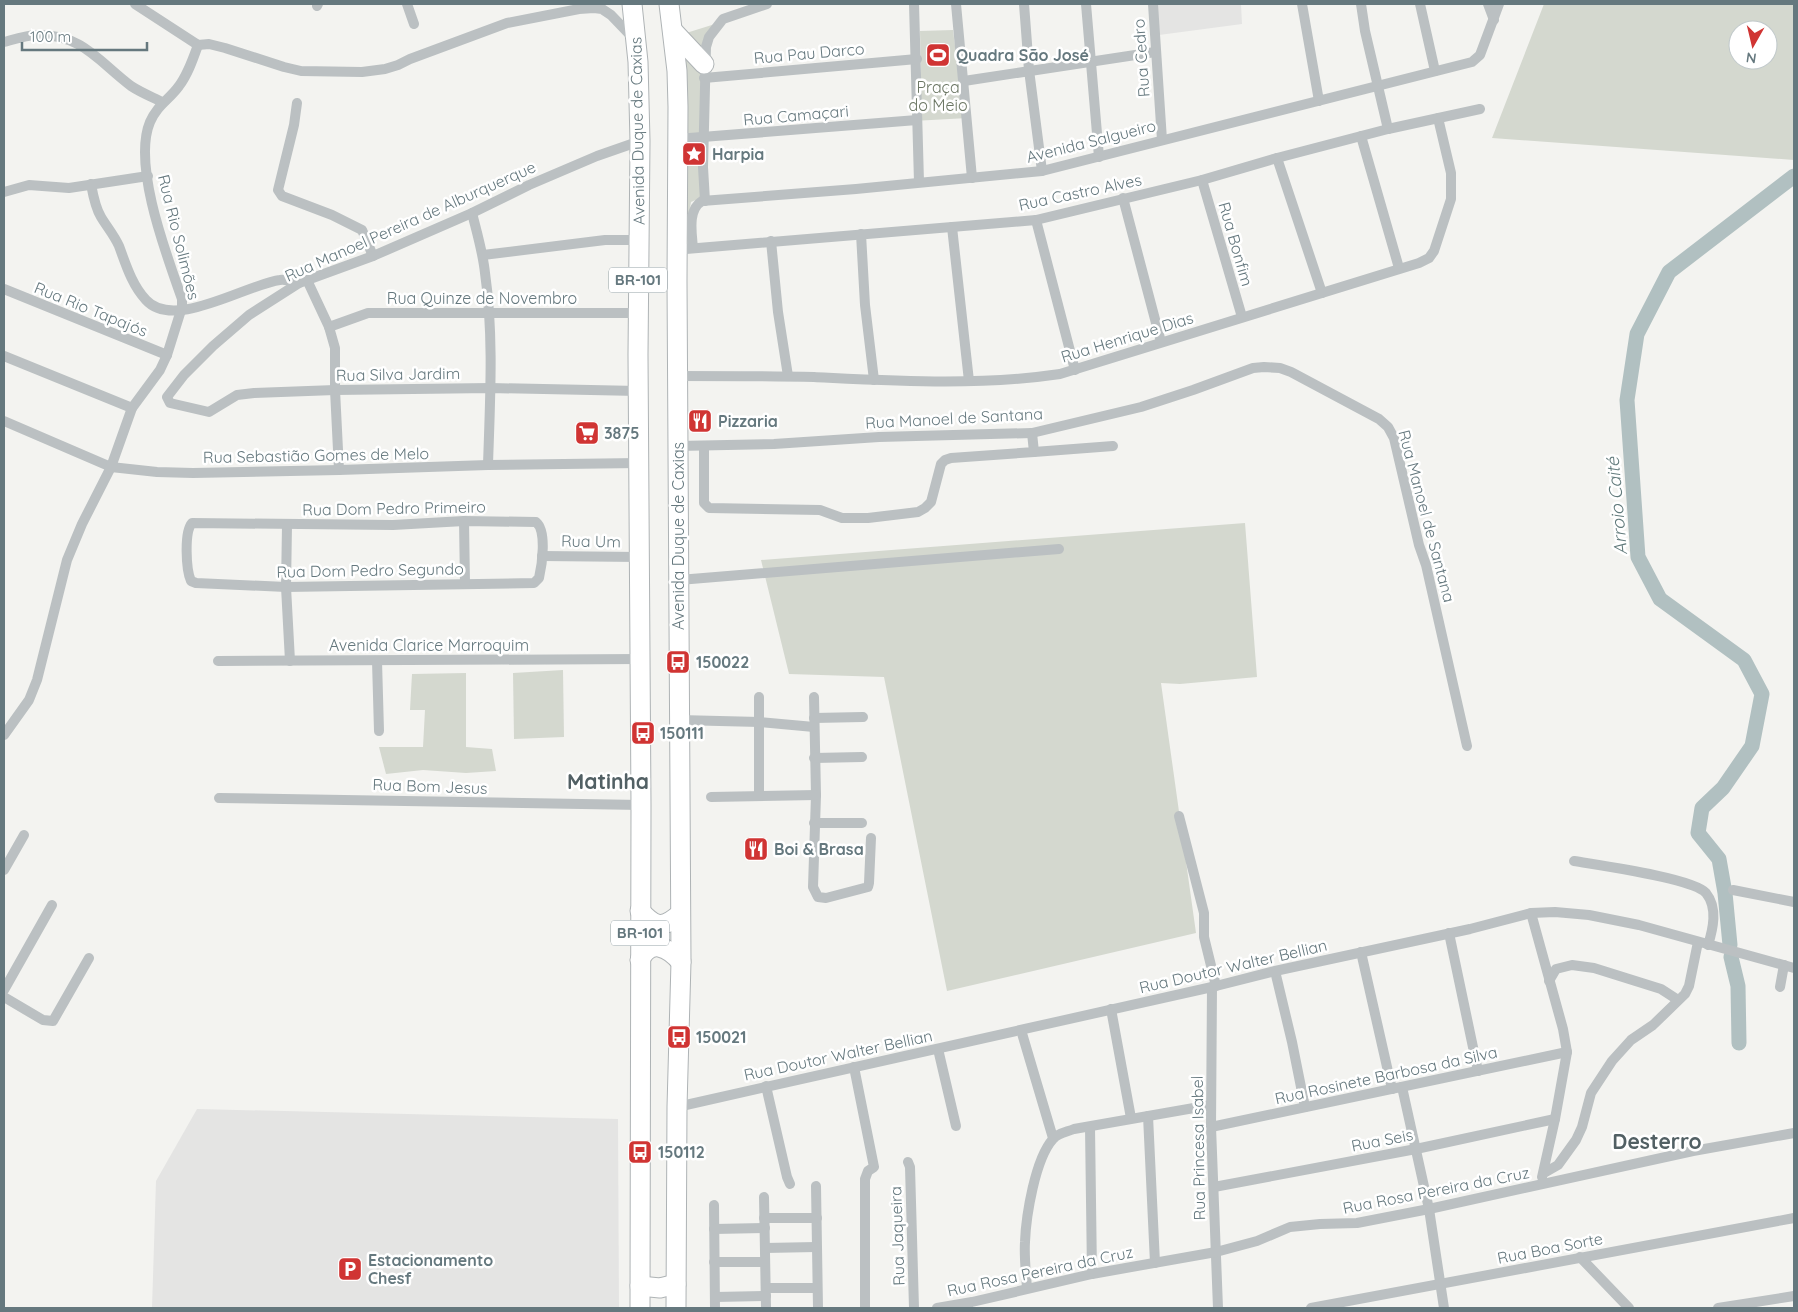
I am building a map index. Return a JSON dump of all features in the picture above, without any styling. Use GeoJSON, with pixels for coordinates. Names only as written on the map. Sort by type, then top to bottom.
{"type":"FeatureCollection","features":[{"type":"Feature","properties":{"kind":"highway","name":"Avenida Duque de Caxias"},"geometry":{"type":"LineString","coordinates":[[632,4],[636,42],[640,141],[638,240],[641,806],[640,1308]]}},
{"type":"Feature","properties":{"kind":"highway","name":"Avenida Duque de Caxias"},"geometry":{"type":"LineString","coordinates":[[669,4],[677,71],[677,139],[685,249],[678,376],[681,962],[677,1107],[676,1308]]}},
{"type":"Feature","properties":{"kind":"highway"},"geometry":{"type":"LineString","coordinates":[[673,31],[704,71]]}},
{"type":"Feature","properties":{"kind":"highway"},"geometry":{"type":"LineString","coordinates":[[640,910],[653,923],[660,925],[668,923],[680,914]]}},
{"type":"Feature","properties":{"kind":"highway"},"geometry":{"type":"LineString","coordinates":[[640,960],[646,950],[652,947],[660,947],[671,952],[681,962]]}},
{"type":"Feature","properties":{"kind":"highway"},"geometry":{"type":"LineString","coordinates":[[640,1286],[660,1288],[676,1284]]}},
{"type":"Feature","properties":{"kind":"street"},"geometry":{"type":"LineString","coordinates":[[135,4],[198,45],[209,44],[225,48],[284,68],[301,71],[362,72],[385,69],[507,23],[579,9],[602,9],[611,15],[636,42]]}},
{"type":"Feature","properties":{"kind":"street"},"geometry":{"type":"LineString","coordinates":[[407,4],[414,24]]}},
{"type":"Feature","properties":{"kind":"street"},"geometry":{"type":"LineString","coordinates":[[685,249],[693,214],[700,202],[704,201],[704,71],[706,46],[709,37],[723,19],[765,4]]}},
{"type":"Feature","properties":{"kind":"street"},"geometry":{"type":"LineString","coordinates":[[914,4],[919,182]]}},
{"type":"Feature","properties":{"kind":"street"},"geometry":{"type":"LineString","coordinates":[[956,4],[972,178]]}},
{"type":"Feature","properties":{"kind":"street"},"geometry":{"type":"LineString","coordinates":[[1024,4],[1042,171]]}},
{"type":"Feature","properties":{"kind":"street"},"geometry":{"type":"LineString","coordinates":[[1086,4],[1099,157]]}},
{"type":"Feature","properties":{"kind":"street","name":"Rua Cedro"},"geometry":{"type":"LineString","coordinates":[[1153,4],[1162,140]]}},
{"type":"Feature","properties":{"kind":"street"},"geometry":{"type":"LineString","coordinates":[[1302,4],[1319,101]]}},
{"type":"Feature","properties":{"kind":"street"},"geometry":{"type":"LineString","coordinates":[[1361,4],[1365,31],[1388,129]]}},
{"type":"Feature","properties":{"kind":"street"},"geometry":{"type":"LineString","coordinates":[[1420,4],[1436,71]]}},
{"type":"Feature","properties":{"kind":"street"},"geometry":{"type":"LineString","coordinates":[[1488,4],[1494,20]]}},
{"type":"Feature","properties":{"kind":"street"},"geometry":{"type":"LineString","coordinates":[[1494,20],[1499,4]]}},
{"type":"Feature","properties":{"kind":"street","name":"Avenida Salgueiro"},"geometry":{"type":"LineString","coordinates":[[704,201],[1042,171],[1472,62],[1480,55],[1494,20]]}},
{"type":"Feature","properties":{"kind":"street"},"geometry":{"type":"LineString","coordinates":[[4,42],[36,34],[68,39],[88,48],[134,88],[162,102]]}},
{"type":"Feature","properties":{"kind":"street","name":"Rua Rio Solimões"},"geometry":{"type":"LineString","coordinates":[[4,736],[29,700],[37,680],[67,560],[82,524],[112,467],[132,408],[160,370],[167,355],[181,310],[182,299],[162,240],[148,176],[146,148],[148,128],[156,111],[162,102],[178,87],[198,45]]}},
{"type":"Feature","properties":{"kind":"street"},"geometry":{"type":"LineString","coordinates":[[964,81],[1155,52]]}},
{"type":"Feature","properties":{"kind":"street","name":"Rua Pau Darco"},"geometry":{"type":"LineString","coordinates":[[704,71],[917,59]]}},
{"type":"Feature","properties":{"kind":"street"},"geometry":{"type":"LineString","coordinates":[[297,103],[294,125],[278,190],[279,194],[359,228],[364,233],[373,256]]}},
{"type":"Feature","properties":{"kind":"street","name":"Rua Castro Alves"},"geometry":{"type":"LineString","coordinates":[[685,249],[1036,220],[1202,180],[1388,129],[1480,109]]}},
{"type":"Feature","properties":{"kind":"street","name":"Rua Henrique Dias"},"geometry":{"type":"LineString","coordinates":[[678,376],[788,376],[918,382],[1014,380],[1060,374],[1420,263],[1431,256],[1452,199],[1452,173],[1438,118]]}},
{"type":"Feature","properties":{"kind":"street","name":"Rua Camaçari"},"geometry":{"type":"LineString","coordinates":[[677,139],[917,120]]}},
{"type":"Feature","properties":{"kind":"street"},"geometry":{"type":"LineString","coordinates":[[1362,136],[1399,268]]}},
{"type":"Feature","properties":{"kind":"street","name":"Rua Manoel Pereira de Alburquerque"},"geometry":{"type":"LineString","coordinates":[[167,397],[213,346],[249,315],[303,282],[373,256],[596,156],[640,141]]}},
{"type":"Feature","properties":{"kind":"street"},"geometry":{"type":"LineString","coordinates":[[1278,158],[1322,293]]}},
{"type":"Feature","properties":{"kind":"street"},"geometry":{"type":"LineString","coordinates":[[4,192],[29,185],[69,188],[148,176]]}},
{"type":"Feature","properties":{"kind":"street","name":"Rua Bonfim"},"geometry":{"type":"LineString","coordinates":[[1202,180],[1242,318]]}},
{"type":"Feature","properties":{"kind":"street"},"geometry":{"type":"LineString","coordinates":[[91,184],[96,206],[113,234],[128,270],[141,294],[147,302],[155,307],[164,310],[181,310],[206,305],[260,285],[280,280],[303,282],[329,327],[335,348],[339,470]]}},
{"type":"Feature","properties":{"kind":"street"},"geometry":{"type":"LineString","coordinates":[[1123,198],[1162,342]]}},
{"type":"Feature","properties":{"kind":"street"},"geometry":{"type":"LineString","coordinates":[[472,213],[483,255],[489,314],[491,388],[488,465]]}},
{"type":"Feature","properties":{"kind":"street"},"geometry":{"type":"LineString","coordinates":[[1036,220],[1075,370]]}},
{"type":"Feature","properties":{"kind":"street"},"geometry":{"type":"LineString","coordinates":[[952,227],[969,381]]}},
{"type":"Feature","properties":{"kind":"street"},"geometry":{"type":"LineString","coordinates":[[861,234],[865,305],[874,380]]}},
{"type":"Feature","properties":{"kind":"street"},"geometry":{"type":"LineString","coordinates":[[483,255],[605,240],[638,240]]}},
{"type":"Feature","properties":{"kind":"street"},"geometry":{"type":"LineString","coordinates":[[771,241],[778,312],[788,376]]}},
{"type":"Feature","properties":{"kind":"street","name":"Rua Rio Tapajós"},"geometry":{"type":"LineString","coordinates":[[4,289],[167,355]]}},
{"type":"Feature","properties":{"kind":"street","name":"Rua Quinze de Novembro"},"geometry":{"type":"LineString","coordinates":[[329,327],[368,313],[638,313]]}},
{"type":"Feature","properties":{"kind":"street"},"geometry":{"type":"LineString","coordinates":[[4,356],[132,408]]}},
{"type":"Feature","properties":{"kind":"street","name":"Rua Manoel de Santana"},"geometry":{"type":"LineString","coordinates":[[678,446],[774,444],[879,437],[1032,433],[1140,407],[1253,368],[1280,368],[1291,372],[1379,419],[1388,427],[1394,438],[1419,545],[1426,565],[1467,746]]}},
{"type":"Feature","properties":{"kind":"street","name":"Rua Silva Jardim"},"geometry":{"type":"LineString","coordinates":[[167,397],[170,403],[174,405],[209,412],[237,395],[244,394],[335,390],[491,388],[638,391]]}},
{"type":"Feature","properties":{"kind":"street","name":"Rua Sebastião Gomes de Melo"},"geometry":{"type":"LineString","coordinates":[[4,421],[112,467],[157,472],[339,470],[639,462]]}},
{"type":"Feature","properties":{"kind":"street"},"geometry":{"type":"LineString","coordinates":[[1032,433],[1034,452]]}},
{"type":"Feature","properties":{"kind":"street"},"geometry":{"type":"LineString","coordinates":[[704,446],[704,503],[709,508],[820,510],[842,518],[868,518],[921,511],[931,502],[941,464],[951,458],[1113,446]]}},
{"type":"Feature","properties":{"kind":"street"},"geometry":{"type":"LineString","coordinates":[[464,521],[466,584]]}},
{"type":"Feature","properties":{"kind":"street","name":"Rua Dom Pedro Primeiro"},"geometry":{"type":"LineString","coordinates":[[196,583],[191,581],[189,576],[187,546],[190,525],[198,522],[287,525],[394,525],[464,521],[536,522],[542,531],[540,574]]}},
{"type":"Feature","properties":{"kind":"street"},"geometry":{"type":"LineString","coordinates":[[287,525],[286,587],[290,661]]}},
{"type":"Feature","properties":{"kind":"street"},"geometry":{"type":"LineString","coordinates":[[679,580],[1059,549]]}},
{"type":"Feature","properties":{"kind":"street","name":"Rua Um"},"geometry":{"type":"LineString","coordinates":[[542,556],[639,557]]}},
{"type":"Feature","properties":{"kind":"street","name":"Rua Dom Pedro Segundo"},"geometry":{"type":"LineString","coordinates":[[196,583],[286,587],[534,583],[540,574]]}},
{"type":"Feature","properties":{"kind":"street","name":"Avenida Clarice Marroquim"},"geometry":{"type":"LineString","coordinates":[[218,661],[640,659]]}},
{"type":"Feature","properties":{"kind":"street"},"geometry":{"type":"LineString","coordinates":[[376,661],[379,731]]}},
{"type":"Feature","properties":{"kind":"street"},"geometry":{"type":"LineString","coordinates":[[759,697],[759,795]]}},
{"type":"Feature","properties":{"kind":"street"},"geometry":{"type":"LineString","coordinates":[[814,697],[816,794],[813,887],[815,893],[822,898],[854,892],[868,887],[871,838]]}},
{"type":"Feature","properties":{"kind":"street"},"geometry":{"type":"LineString","coordinates":[[679,720],[814,722],[863,718]]}},
{"type":"Feature","properties":{"kind":"street"},"geometry":{"type":"LineString","coordinates":[[814,758],[862,757]]}},
{"type":"Feature","properties":{"kind":"street"},"geometry":{"type":"LineString","coordinates":[[711,797],[816,794]]}},
{"type":"Feature","properties":{"kind":"street","name":"Rua Bom Jesus"},"geometry":{"type":"LineString","coordinates":[[219,798],[641,806]]}},
{"type":"Feature","properties":{"kind":"street","name":"Rua Princesa Isabel"},"geometry":{"type":"LineString","coordinates":[[1179,816],[1204,913],[1204,936],[1214,987],[1211,1127],[1218,1308]]}},
{"type":"Feature","properties":{"kind":"street"},"geometry":{"type":"LineString","coordinates":[[814,823],[862,823]]}},
{"type":"Feature","properties":{"kind":"street"},"geometry":{"type":"LineString","coordinates":[[4,870],[24,835]]}},
{"type":"Feature","properties":{"kind":"street"},"geometry":{"type":"LineString","coordinates":[[1544,1173],[1558,1165],[1576,1140],[1582,1127],[1591,1093],[1612,1061],[1631,1040],[1653,1025],[1685,994],[1703,944],[1713,928],[1714,917],[1709,898],[1702,889],[1688,883],[1639,872],[1574,861]]}},
{"type":"Feature","properties":{"kind":"street"},"geometry":{"type":"LineString","coordinates":[[1733,890],[1794,902]]}},
{"type":"Feature","properties":{"kind":"street"},"geometry":{"type":"LineString","coordinates":[[4,990],[52,905]]}},
{"type":"Feature","properties":{"kind":"street","name":"Rua Doutor Walter Bellian"},"geometry":{"type":"LineString","coordinates":[[677,1107],[1214,987],[1275,971],[1531,913],[1556,912],[1589,915],[1639,925],[1789,966]]}},
{"type":"Feature","properties":{"kind":"street"},"geometry":{"type":"LineString","coordinates":[[1531,913],[1567,1052],[1555,1119],[1540,1185]]}},
{"type":"Feature","properties":{"kind":"street"},"geometry":{"type":"LineString","coordinates":[[1449,933],[1478,1071]]}},
{"type":"Feature","properties":{"kind":"street"},"geometry":{"type":"LineString","coordinates":[[1361,952],[1397,1088],[1416,1149],[1430,1209],[1444,1308]]}},
{"type":"Feature","properties":{"kind":"street"},"geometry":{"type":"LineString","coordinates":[[4,997],[49,1022],[55,1019],[88,958]]}},
{"type":"Feature","properties":{"kind":"street"},"geometry":{"type":"LineString","coordinates":[[1549,981],[1556,969],[1572,965],[1594,968],[1661,989],[1678,1000]]}},
{"type":"Feature","properties":{"kind":"street"},"geometry":{"type":"LineString","coordinates":[[1780,987],[1789,966]]}},
{"type":"Feature","properties":{"kind":"street"},"geometry":{"type":"LineString","coordinates":[[1275,971],[1305,1107]]}},
{"type":"Feature","properties":{"kind":"street"},"geometry":{"type":"LineString","coordinates":[[1111,1009],[1131,1118]]}},
{"type":"Feature","properties":{"kind":"street"},"geometry":{"type":"LineString","coordinates":[[1022,1030],[1053,1138]]}},
{"type":"Feature","properties":{"kind":"street"},"geometry":{"type":"LineString","coordinates":[[938,1048],[956,1126]]}},
{"type":"Feature","properties":{"kind":"street","name":"Rua Rosinete Barbosa da Silva"},"geometry":{"type":"LineString","coordinates":[[1211,1127],[1567,1052]]}},
{"type":"Feature","properties":{"kind":"street"},"geometry":{"type":"LineString","coordinates":[[854,1067],[870,1170],[865,1179],[865,1308]]}},
{"type":"Feature","properties":{"kind":"street"},"geometry":{"type":"LineString","coordinates":[[766,1086],[790,1184]]}},
{"type":"Feature","properties":{"kind":"street"},"geometry":{"type":"LineString","coordinates":[[1027,1288],[1025,1242],[1028,1214],[1037,1172],[1044,1153],[1053,1138],[1074,1129],[1211,1105]]}},
{"type":"Feature","properties":{"kind":"street"},"geometry":{"type":"LineString","coordinates":[[1148,1116],[1155,1263]]}},
{"type":"Feature","properties":{"kind":"street","name":"Rua Seis"},"geometry":{"type":"LineString","coordinates":[[1214,1187],[1416,1149],[1555,1119]]}},
{"type":"Feature","properties":{"kind":"street"},"geometry":{"type":"LineString","coordinates":[[1090,1127],[1092,1274]]}},
{"type":"Feature","properties":{"kind":"street","name":"Rua Rosa Pereira da Cruz"},"geometry":{"type":"LineString","coordinates":[[937,1308],[972,1302],[1092,1274],[1216,1252],[1257,1241],[1277,1231],[1290,1228],[1320,1224],[1357,1223],[1430,1209],[1694,1151],[1794,1133]]}},
{"type":"Feature","properties":{"kind":"street","name":"Rua Jaqueira"},"geometry":{"type":"LineString","coordinates":[[908,1162],[910,1166],[914,1308]]}},
{"type":"Feature","properties":{"kind":"street"},"geometry":{"type":"LineString","coordinates":[[816,1186],[818,1308]]}},
{"type":"Feature","properties":{"kind":"street"},"geometry":{"type":"LineString","coordinates":[[764,1197],[766,1308]]}},
{"type":"Feature","properties":{"kind":"street"},"geometry":{"type":"LineString","coordinates":[[714,1205],[715,1308]]}},
{"type":"Feature","properties":{"kind":"street"},"geometry":{"type":"LineString","coordinates":[[714,1229],[817,1218]]}},
{"type":"Feature","properties":{"kind":"street","name":"Rua Boa Sorte"},"geometry":{"type":"LineString","coordinates":[[1311,1308],[1794,1218]]}},
{"type":"Feature","properties":{"kind":"street"},"geometry":{"type":"LineString","coordinates":[[765,1248],[816,1248]]}},
{"type":"Feature","properties":{"kind":"street"},"geometry":{"type":"LineString","coordinates":[[1580,1257],[1629,1308]]}},
{"type":"Feature","properties":{"kind":"street"},"geometry":{"type":"LineString","coordinates":[[714,1262],[765,1262]]}},
{"type":"Feature","properties":{"kind":"street"},"geometry":{"type":"LineString","coordinates":[[715,1297],[817,1288]]}},
{"type":"Feature","properties":{"kind":"street"},"geometry":{"type":"LineString","coordinates":[[1718,1308],[1790,1296],[1788,1308]]}},
{"type":"Feature","properties":{"kind":"shaded area"},"geometry":{"type":"Polygon","coordinates":[[[1156,4],[1241,4],[1242,24],[1159,35],[1156,4]]]}},
{"type":"Feature","properties":{"kind":"shaded area"},"geometry":{"type":"Polygon","coordinates":[[[197,1109],[618,1119],[619,1308],[152,1308],[156,1181],[197,1109]]]}},
{"type":"Feature","properties":{"kind":"green space"},"geometry":{"type":"Polygon","coordinates":[[[1544,4],[1794,4],[1794,160],[1492,138],[1544,4]]]}},
{"type":"Feature","properties":{"kind":"green space"},"geometry":{"type":"Polygon","coordinates":[[[715,24],[703,46],[700,198],[691,202],[689,214],[685,214],[683,34],[715,24]]]}},
{"type":"Feature","properties":{"kind":"green space","name":"Praça do Meio"},"geometry":{"type":"Polygon","coordinates":[[[953,30],[958,70],[968,118],[913,121],[921,75],[920,31],[953,30]]]}},
{"type":"Feature","properties":{"kind":"green space"},"geometry":{"type":"Polygon","coordinates":[[[1245,523],[1257,677],[1180,684],[1161,683],[1196,933],[947,991],[884,677],[789,674],[761,560],[1245,523]]]}},
{"type":"Feature","properties":{"kind":"green space"},"geometry":{"type":"Polygon","coordinates":[[[563,670],[564,737],[514,739],[513,673],[563,670]]]}},
{"type":"Feature","properties":{"kind":"green space"},"geometry":{"type":"Polygon","coordinates":[[[466,673],[466,747],[492,749],[496,771],[466,773],[423,770],[386,774],[379,747],[423,747],[425,710],[410,710],[412,674],[466,673]]]}},
{"type":"Feature","properties":{"kind":"waterway","name":"Arroio Caité"},"geometry":{"type":"LineString","coordinates":[[1730,945],[1725,893],[1719,859],[1698,833],[1702,808],[1723,788],[1752,746],[1762,694],[1744,660],[1660,599],[1638,557],[1627,400],[1637,334],[1669,272],[1794,176]]}},
{"type":"Feature","properties":{"kind":"waterway","name":"Arroio Caité"},"geometry":{"type":"LineString","coordinates":[[1731,957],[1738,986],[1739,1043]]}},
{"type":"Feature","properties":{"kind":"place","name":"Quadra São José"},"geometry":{"type":"Point","coordinates":[938,55]}},
{"type":"Feature","properties":{"kind":"place","name":"Harpia"},"geometry":{"type":"Point","coordinates":[694,154]}},
{"type":"Feature","properties":{"kind":"place","name":"Pizzaria"},"geometry":{"type":"Point","coordinates":[700,421]}},
{"type":"Feature","properties":{"kind":"place","name":"3875"},"geometry":{"type":"Point","coordinates":[587,433]}},
{"type":"Feature","properties":{"kind":"place","name":"150022"},"geometry":{"type":"Point","coordinates":[678,662]}},
{"type":"Feature","properties":{"kind":"place","name":"150111"},"geometry":{"type":"Point","coordinates":[643,733]}},
{"type":"Feature","properties":{"kind":"place","name":"Boi & Brasa"},"geometry":{"type":"Point","coordinates":[756,849]}},
{"type":"Feature","properties":{"kind":"place","name":"150021"},"geometry":{"type":"Point","coordinates":[679,1037]}},
{"type":"Feature","properties":{"kind":"place","name":"150112"},"geometry":{"type":"Point","coordinates":[640,1152]}},
{"type":"Feature","properties":{"kind":"place","name":"Estacionamento Chesf"},"geometry":{"type":"Point","coordinates":[350,1269]}},
{"type":"Feature","properties":{"kind":"district","name":"Matinha"},"geometry":{"type":"Point","coordinates":[608,782]}},
{"type":"Feature","properties":{"kind":"district","name":"Desterro"},"geometry":{"type":"Point","coordinates":[1657,1142]}}]}
